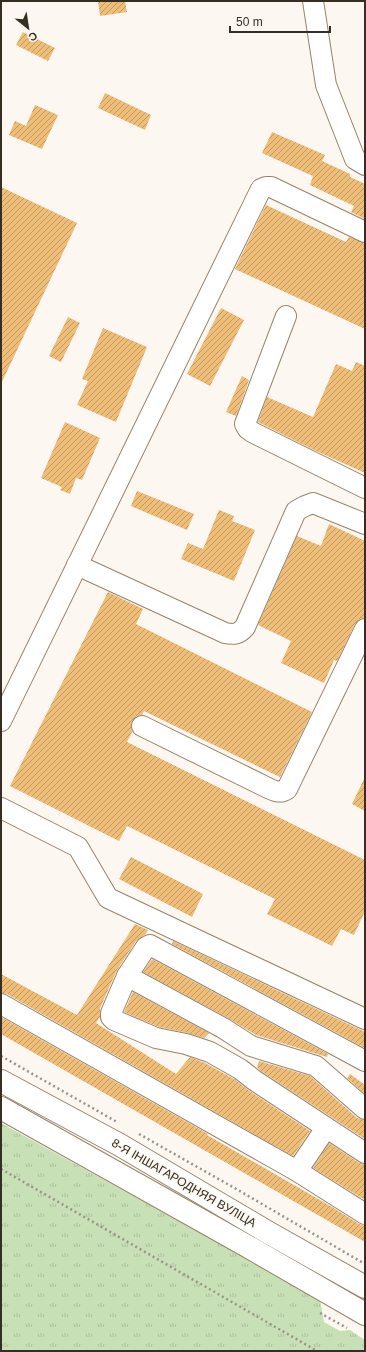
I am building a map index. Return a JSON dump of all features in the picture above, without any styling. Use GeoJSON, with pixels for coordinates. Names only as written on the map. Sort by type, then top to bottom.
{"type":"FeatureCollection","features":[{"type":"Feature","properties":{"kind":"main road","name":"8-Я ІНШАГАРОДНЯЯ ВУЛІЦА"},"geometry":{"type":"LineString","coordinates":[[1,1081],[120,1145],[269,1233],[365,1287]]}},
{"type":"Feature","properties":{"kind":"main road","name":"8-Я ІНШАГАРОДНЯЯ ВУЛІЦА"},"geometry":{"type":"LineString","coordinates":[[1,1108],[365,1314]]}},
{"type":"Feature","properties":{"kind":"lane"},"geometry":{"type":"LineString","coordinates":[[313,1],[326,85],[355,159],[365,165]]}},
{"type":"Feature","properties":{"kind":"lane"},"geometry":{"type":"LineString","coordinates":[[1,721],[261,189],[266,186],[271,187],[365,232]]}},
{"type":"Feature","properties":{"kind":"lane"},"geometry":{"type":"LineString","coordinates":[[286,316],[245,424],[252,432],[365,488]]}},
{"type":"Feature","properties":{"kind":"lane"},"geometry":{"type":"LineString","coordinates":[[77,566],[225,633],[234,635],[241,632],[245,627],[296,511],[313,503],[365,524]]}},
{"type":"Feature","properties":{"kind":"lane"},"geometry":{"type":"LineString","coordinates":[[142,726],[266,787],[277,792],[283,792],[287,789],[359,656],[365,629]]}},
{"type":"Feature","properties":{"kind":"lane"},"geometry":{"type":"LineString","coordinates":[[1,808],[78,847],[108,898],[365,1019]]}},
{"type":"Feature","properties":{"kind":"lane"},"geometry":{"type":"LineString","coordinates":[[358,1057],[150,945],[146,947],[128,976],[111,1013],[111,1017],[114,1020],[156,1038],[186,1044],[210,1052],[240,1069],[326,1128],[365,1152]]}},
{"type":"Feature","properties":{"kind":"lane"},"geometry":{"type":"LineString","coordinates":[[128,976],[223,1028],[251,1046],[316,1066],[365,1109]]}},
{"type":"Feature","properties":{"kind":"lane"},"geometry":{"type":"LineString","coordinates":[[1,1004],[297,1171],[365,1214]]}},
{"type":"Feature","properties":{"kind":"lane"},"geometry":{"type":"LineString","coordinates":[[210,1052],[223,1028]]}},
{"type":"Feature","properties":{"kind":"lane"},"geometry":{"type":"LineString","coordinates":[[240,1069],[251,1046]]}},
{"type":"Feature","properties":{"kind":"lane"},"geometry":{"type":"LineString","coordinates":[[326,1075],[358,1057]]}},
{"type":"Feature","properties":{"kind":"lane"},"geometry":{"type":"LineString","coordinates":[[297,1171],[326,1128]]}},
{"type":"Feature","properties":{"kind":"path"},"geometry":{"type":"LineString","coordinates":[[1,1056],[123,1125]]}},
{"type":"Feature","properties":{"kind":"path"},"geometry":{"type":"LineString","coordinates":[[136,1133],[365,1264]]}},
{"type":"Feature","properties":{"kind":"path"},"geometry":{"type":"LineString","coordinates":[[1,1169],[317,1351]]}},
{"type":"Feature","properties":{"kind":"path"},"geometry":{"type":"LineString","coordinates":[[320,1313],[347,1328]]}},
{"type":"Feature","properties":{"kind":"green space"},"geometry":{"type":"Polygon","coordinates":[[[1,1123],[320,1299],[324,1322],[340,1331],[350,1330],[365,1340],[365,1351],[1,1351],[1,1123]]]}},
{"type":"Feature","properties":{"kind":"building"},"geometry":{"type":"Polygon","coordinates":[[[98,1],[125,1],[127,12],[100,16],[98,1]]]}},
{"type":"Feature","properties":{"kind":"building"},"geometry":{"type":"Polygon","coordinates":[[[23,32],[55,48],[48,61],[16,45],[23,32]]]}},
{"type":"Feature","properties":{"kind":"building"},"geometry":{"type":"Polygon","coordinates":[[[105,93],[151,115],[145,130],[98,108],[105,93]]]}},
{"type":"Feature","properties":{"kind":"building"},"geometry":{"type":"Polygon","coordinates":[[[35,105],[58,115],[42,149],[9,135],[15,121],[26,126],[35,105]]]}},
{"type":"Feature","properties":{"kind":"building"},"geometry":{"type":"Polygon","coordinates":[[[272,132],[325,155],[322,161],[350,174],[350,177],[365,184],[365,219],[351,212],[354,206],[310,185],[313,176],[262,153],[272,132]]]}},
{"type":"Feature","properties":{"kind":"building"},"geometry":{"type":"Polygon","coordinates":[[[1,187],[77,223],[1,384],[1,187]]]}},
{"type":"Feature","properties":{"kind":"building"},"geometry":{"type":"Polygon","coordinates":[[[266,205],[346,242],[349,237],[365,243],[365,329],[235,269],[266,205]]]}},
{"type":"Feature","properties":{"kind":"building"},"geometry":{"type":"Polygon","coordinates":[[[221,308],[244,320],[210,386],[187,374],[221,308]]]}},
{"type":"Feature","properties":{"kind":"building"},"geometry":{"type":"Polygon","coordinates":[[[68,317],[80,323],[61,362],[49,356],[68,317]]]}},
{"type":"Feature","properties":{"kind":"building"},"geometry":{"type":"Polygon","coordinates":[[[103,328],[147,347],[116,422],[77,405],[88,381],[82,379],[103,328]]]}},
{"type":"Feature","properties":{"kind":"building"},"geometry":{"type":"Polygon","coordinates":[[[356,362],[365,366],[365,473],[258,422],[267,397],[313,417],[336,364],[352,371],[356,362]]]}},
{"type":"Feature","properties":{"kind":"building"},"geometry":{"type":"Polygon","coordinates":[[[242,376],[249,380],[236,416],[226,412],[242,376]]]}},
{"type":"Feature","properties":{"kind":"building"},"geometry":{"type":"Polygon","coordinates":[[[65,422],[100,438],[82,480],[76,478],[70,494],[60,490],[62,487],[41,478],[65,422]]]}},
{"type":"Feature","properties":{"kind":"building"},"geometry":{"type":"Polygon","coordinates":[[[137,491],[194,514],[187,530],[131,506],[137,491]]]}},
{"type":"Feature","properties":{"kind":"building"},"geometry":{"type":"Polygon","coordinates":[[[219,510],[234,516],[232,521],[255,530],[234,581],[181,559],[188,543],[203,549],[219,510]]]}},
{"type":"Feature","properties":{"kind":"building"},"geometry":{"type":"Polygon","coordinates":[[[329,524],[365,541],[365,618],[359,619],[355,624],[337,661],[334,660],[324,683],[281,663],[291,641],[258,625],[297,536],[321,546],[329,524]]]}},
{"type":"Feature","properties":{"kind":"building"},"geometry":{"type":"Polygon","coordinates":[[[108,592],[143,609],[136,624],[312,712],[280,777],[144,711],[142,715],[136,716],[132,721],[132,732],[127,742],[365,860],[365,911],[354,935],[341,929],[332,946],[267,914],[275,899],[127,826],[119,841],[10,786],[108,592]]]}},
{"type":"Feature","properties":{"kind":"building"},"geometry":{"type":"Polygon","coordinates":[[[365,777],[365,811],[352,804],[365,777]]]}},
{"type":"Feature","properties":{"kind":"building"},"geometry":{"type":"Polygon","coordinates":[[[131,857],[203,894],[192,917],[119,879],[131,857]]]}},
{"type":"Feature","properties":{"kind":"building"},"geometry":{"type":"Polygon","coordinates":[[[135,924],[148,930],[145,935],[136,941],[117,970],[100,1008],[100,1017],[96,1023],[176,1074],[190,1057],[205,1063],[234,1079],[310,1131],[293,1156],[7,994],[1,993],[1,974],[77,1015],[135,924]]]}},
{"type":"Feature","properties":{"kind":"building"},"geometry":{"type":"Polygon","coordinates":[[[173,941],[365,1032],[365,1048],[172,944],[173,941]]]}},
{"type":"Feature","properties":{"kind":"building"},"geometry":{"type":"Polygon","coordinates":[[[152,959],[328,1054],[327,1057],[256,1035],[228,1018],[143,972],[152,959]]]}},
{"type":"Feature","properties":{"kind":"building"},"geometry":{"type":"Polygon","coordinates":[[[133,992],[209,1033],[204,1038],[159,1027],[124,1012],[133,992]]]}},
{"type":"Feature","properties":{"kind":"building"},"geometry":{"type":"Polygon","coordinates":[[[1,1017],[208,1134],[207,1135],[359,1224],[365,1226],[365,1242],[1,1034],[1,1017]]]}},
{"type":"Feature","properties":{"kind":"building"},"geometry":{"type":"Polygon","coordinates":[[[259,1061],[310,1076],[357,1118],[365,1120],[365,1139],[261,1071],[257,1067],[259,1061]]]}},
{"type":"Feature","properties":{"kind":"building"},"geometry":{"type":"Polygon","coordinates":[[[350,1074],[365,1085],[365,1094],[347,1078],[350,1074]]]}},
{"type":"Feature","properties":{"kind":"building"},"geometry":{"type":"Polygon","coordinates":[[[329,1143],[359,1163],[365,1164],[365,1200],[313,1168],[329,1143]]]}}]}
